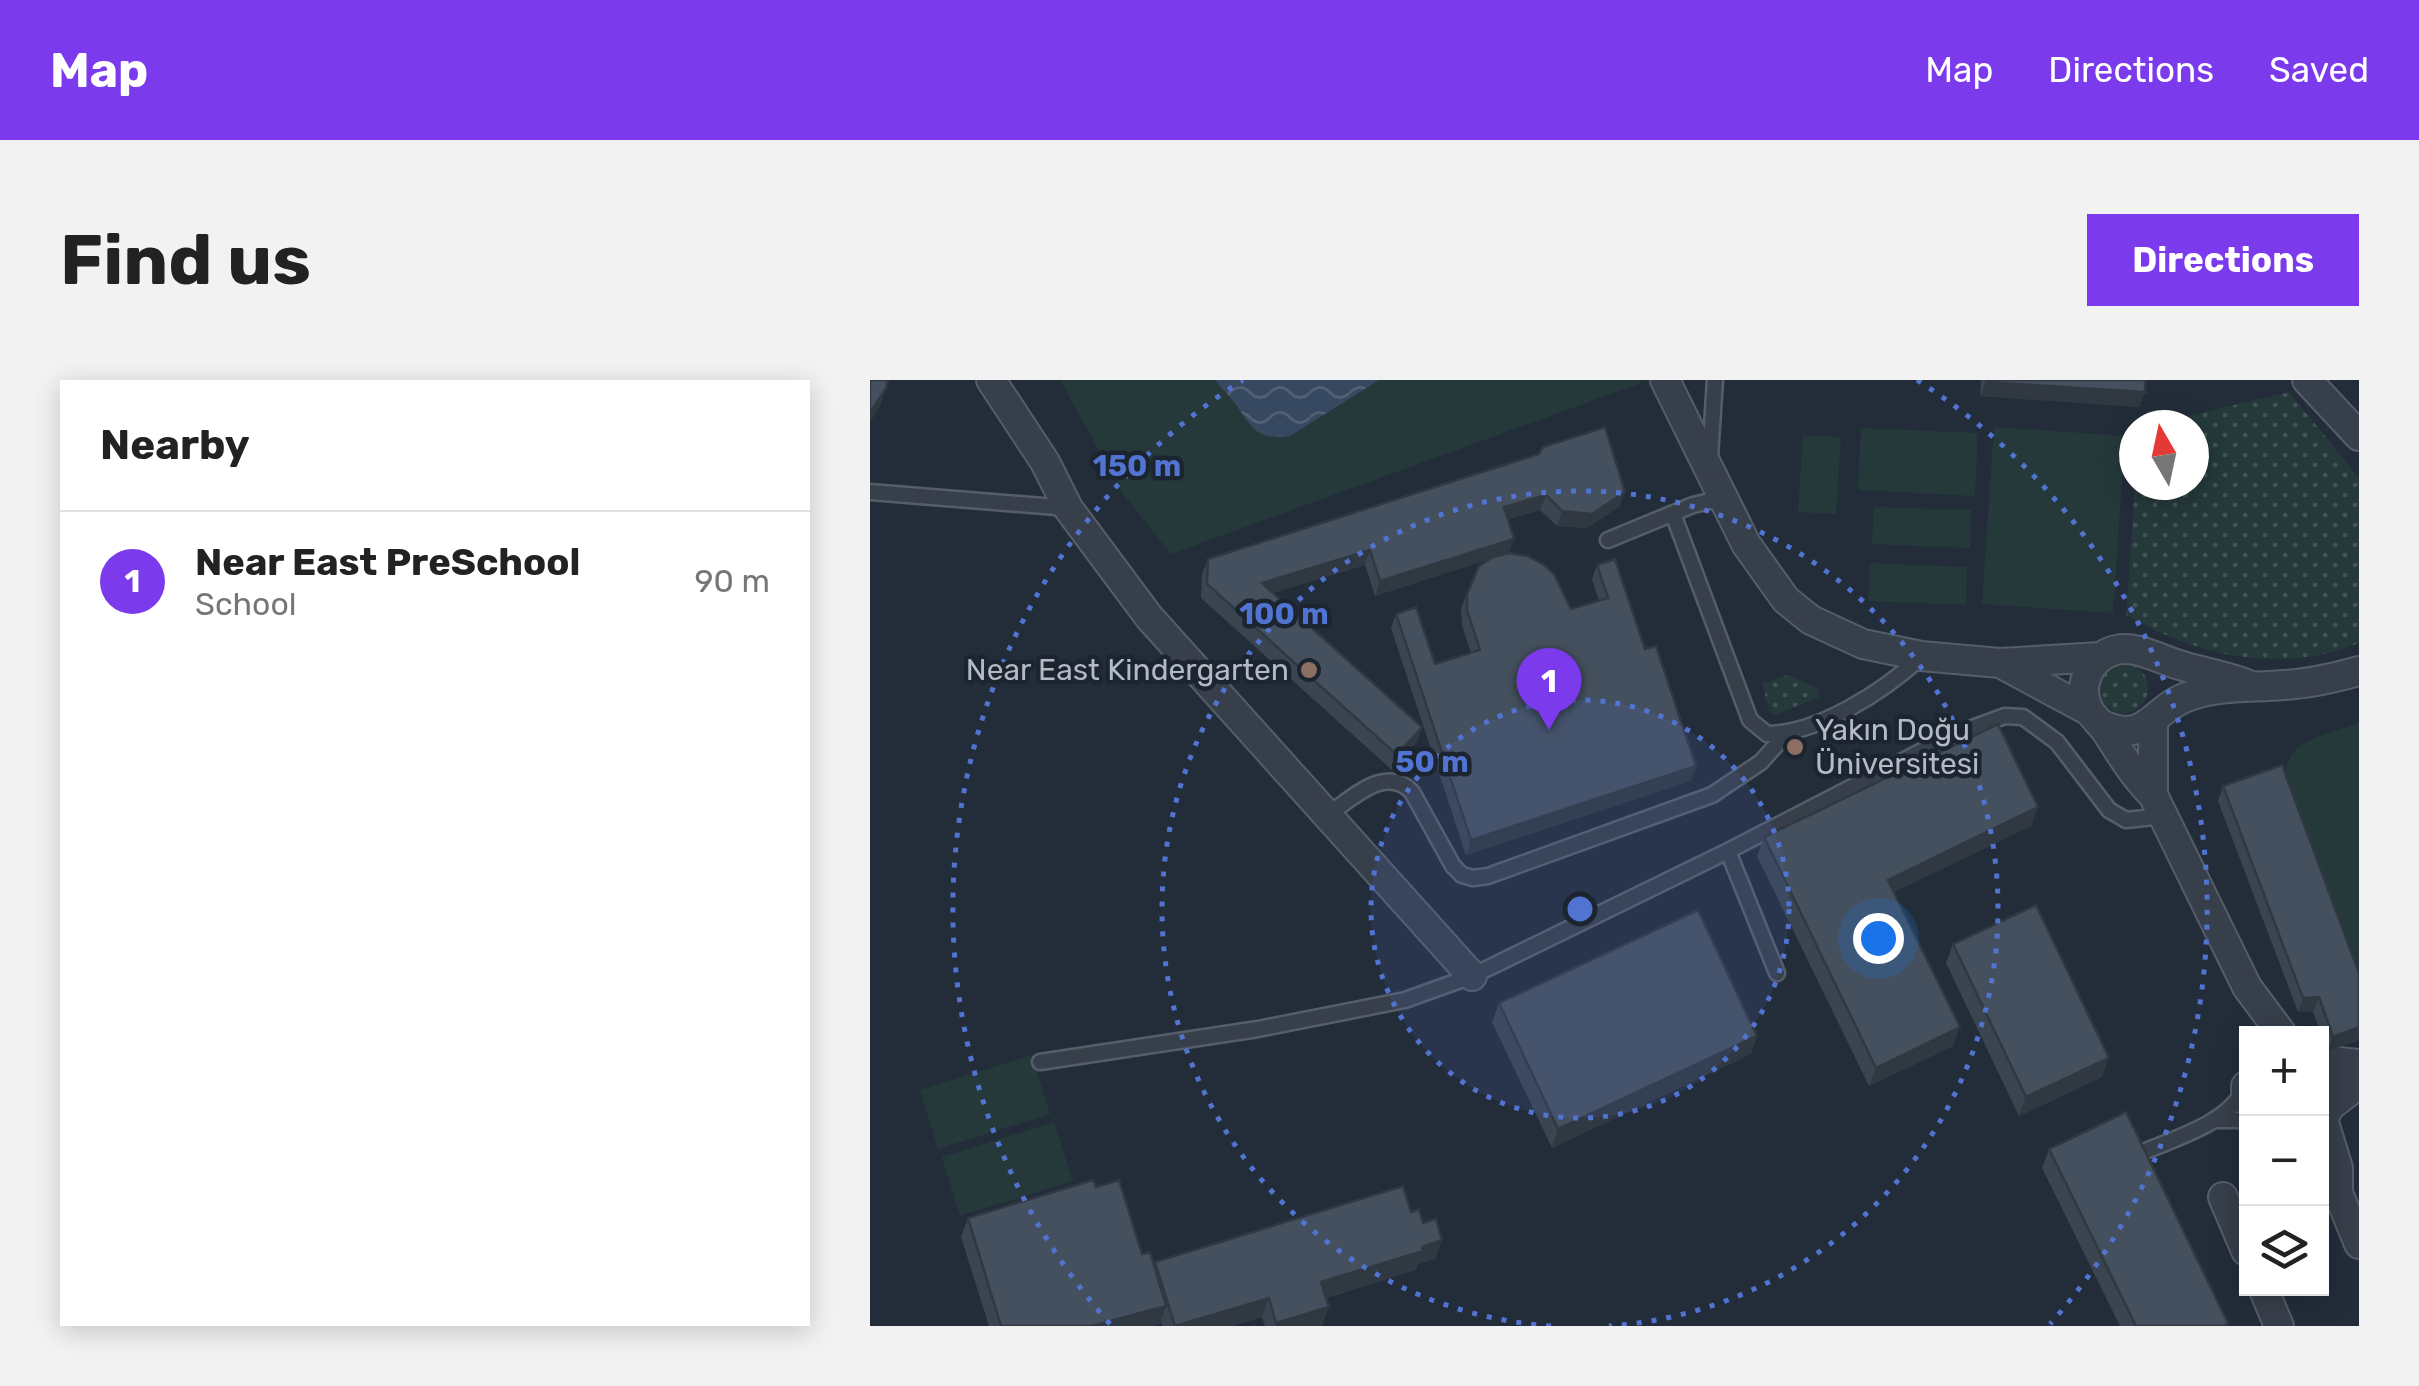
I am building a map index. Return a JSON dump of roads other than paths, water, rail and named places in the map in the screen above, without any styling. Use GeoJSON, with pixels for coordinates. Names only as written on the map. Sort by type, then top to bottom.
{"type":"FeatureCollection","features":[{"type":"Feature","properties":{"kind":"street"},"geometry":{"type":"LineString","coordinates":[[991,380],[1045,462],[1068,508],[1149,617],[1472,976]]}},
{"type":"Feature","properties":{"kind":"street"},"geometry":{"type":"LineString","coordinates":[[1665,380],[1746,544],[1786,600],[1835,633],[1864,644],[1921,656],[2000,663],[2100,658]]}},
{"type":"Feature","properties":{"kind":"street"},"geometry":{"type":"LineString","coordinates":[[2307,380],[2359,436]]}},
{"type":"Feature","properties":{"kind":"street"},"geometry":{"type":"LineString","coordinates":[[2249,684],[2132,649],[2114,650],[2100,658],[2086,676],[2085,700],[2133,776],[2158,805],[2247,988],[2276,1026]]}},
{"type":"Feature","properties":{"kind":"street"},"geometry":{"type":"LineString","coordinates":[[2147,654],[2166,680],[2167,695],[2158,716],[2158,805]]}},
{"type":"Feature","properties":{"kind":"street"},"geometry":{"type":"LineString","coordinates":[[2000,663],[2096,718],[2129,732],[2203,692],[2249,684],[2280,686],[2322,681],[2359,671]]}},
{"type":"Feature","properties":{"kind":"street"},"geometry":{"type":"LineString","coordinates":[[2247,988],[2253,1026]]}},
{"type":"Feature","properties":{"kind":"street"},"geometry":{"type":"LineString","coordinates":[[2329,1063],[2359,1064]]}},
{"type":"Feature","properties":{"kind":"street"},"geometry":{"type":"LineString","coordinates":[[2329,1111],[2359,1084]]}},
{"type":"Feature","properties":{"kind":"street"},"geometry":{"type":"LineString","coordinates":[[2325,1116],[2338,1168],[2330,1185],[2359,1244]]}},
{"type":"Feature","properties":{"kind":"street"},"geometry":{"type":"LineString","coordinates":[[2223,1197],[2239,1235]]}},
{"type":"Feature","properties":{"kind":"street"},"geometry":{"type":"LineString","coordinates":[[2266,1296],[2279,1326]]}},
{"type":"Feature","properties":{"kind":"lane"},"geometry":{"type":"LineString","coordinates":[[1710,467],[1716,380]]}},
{"type":"Feature","properties":{"kind":"lane"},"geometry":{"type":"LineString","coordinates":[[870,492],[1068,508]]}},
{"type":"Feature","properties":{"kind":"lane"},"geometry":{"type":"LineString","coordinates":[[1608,540],[1723,498]]}},
{"type":"Feature","properties":{"kind":"lane"},"geometry":{"type":"LineString","coordinates":[[1673,514],[1750,720],[1767,734],[1786,734],[1813,724],[1874,693],[1921,656]]}},
{"type":"Feature","properties":{"kind":"lane"},"geometry":{"type":"LineString","coordinates":[[1040,1062],[1258,1030],[1388,1004],[1472,976],[1728,851],[1952,735],[2005,716],[2023,718],[2049,735],[2109,810],[2126,820],[2158,805]]}},
{"type":"Feature","properties":{"kind":"lane"},"geometry":{"type":"LineString","coordinates":[[1327,815],[1376,782],[1404,783],[1453,866],[1462,876],[1472,878],[1527,864],[1712,796],[1762,762],[1786,734]]}},
{"type":"Feature","properties":{"kind":"lane"},"geometry":{"type":"LineString","coordinates":[[1728,851],[1777,973]]}},
{"type":"Feature","properties":{"kind":"lane"},"geometry":{"type":"LineString","coordinates":[[2131,1156],[2212,1121],[2232,1108],[2239,1096]]}},
{"type":"Feature","properties":{"kind":"lane"},"geometry":{"type":"LineString","coordinates":[[2212,1121],[2239,1120]]}},
{"type":"Feature","properties":{"kind":"water"},"geometry":{"type":"Polygon","coordinates":[[[1215,380],[1379,380],[1290,436],[1279,437],[1257,432],[1215,380]]]}},
{"type":"Feature","properties":{"kind":"place","name":"Near East Kindergarten"},"geometry":{"type":"Point","coordinates":[1309,670]}},
{"type":"Feature","properties":{"kind":"place","name":"Near East PreSchool"},"geometry":{"type":"Point","coordinates":[1549,730]}},
{"type":"Feature","properties":{"kind":"place","name":"Yakın Doğu Üniversitesi"},"geometry":{"type":"Point","coordinates":[1795,747]}}]}
